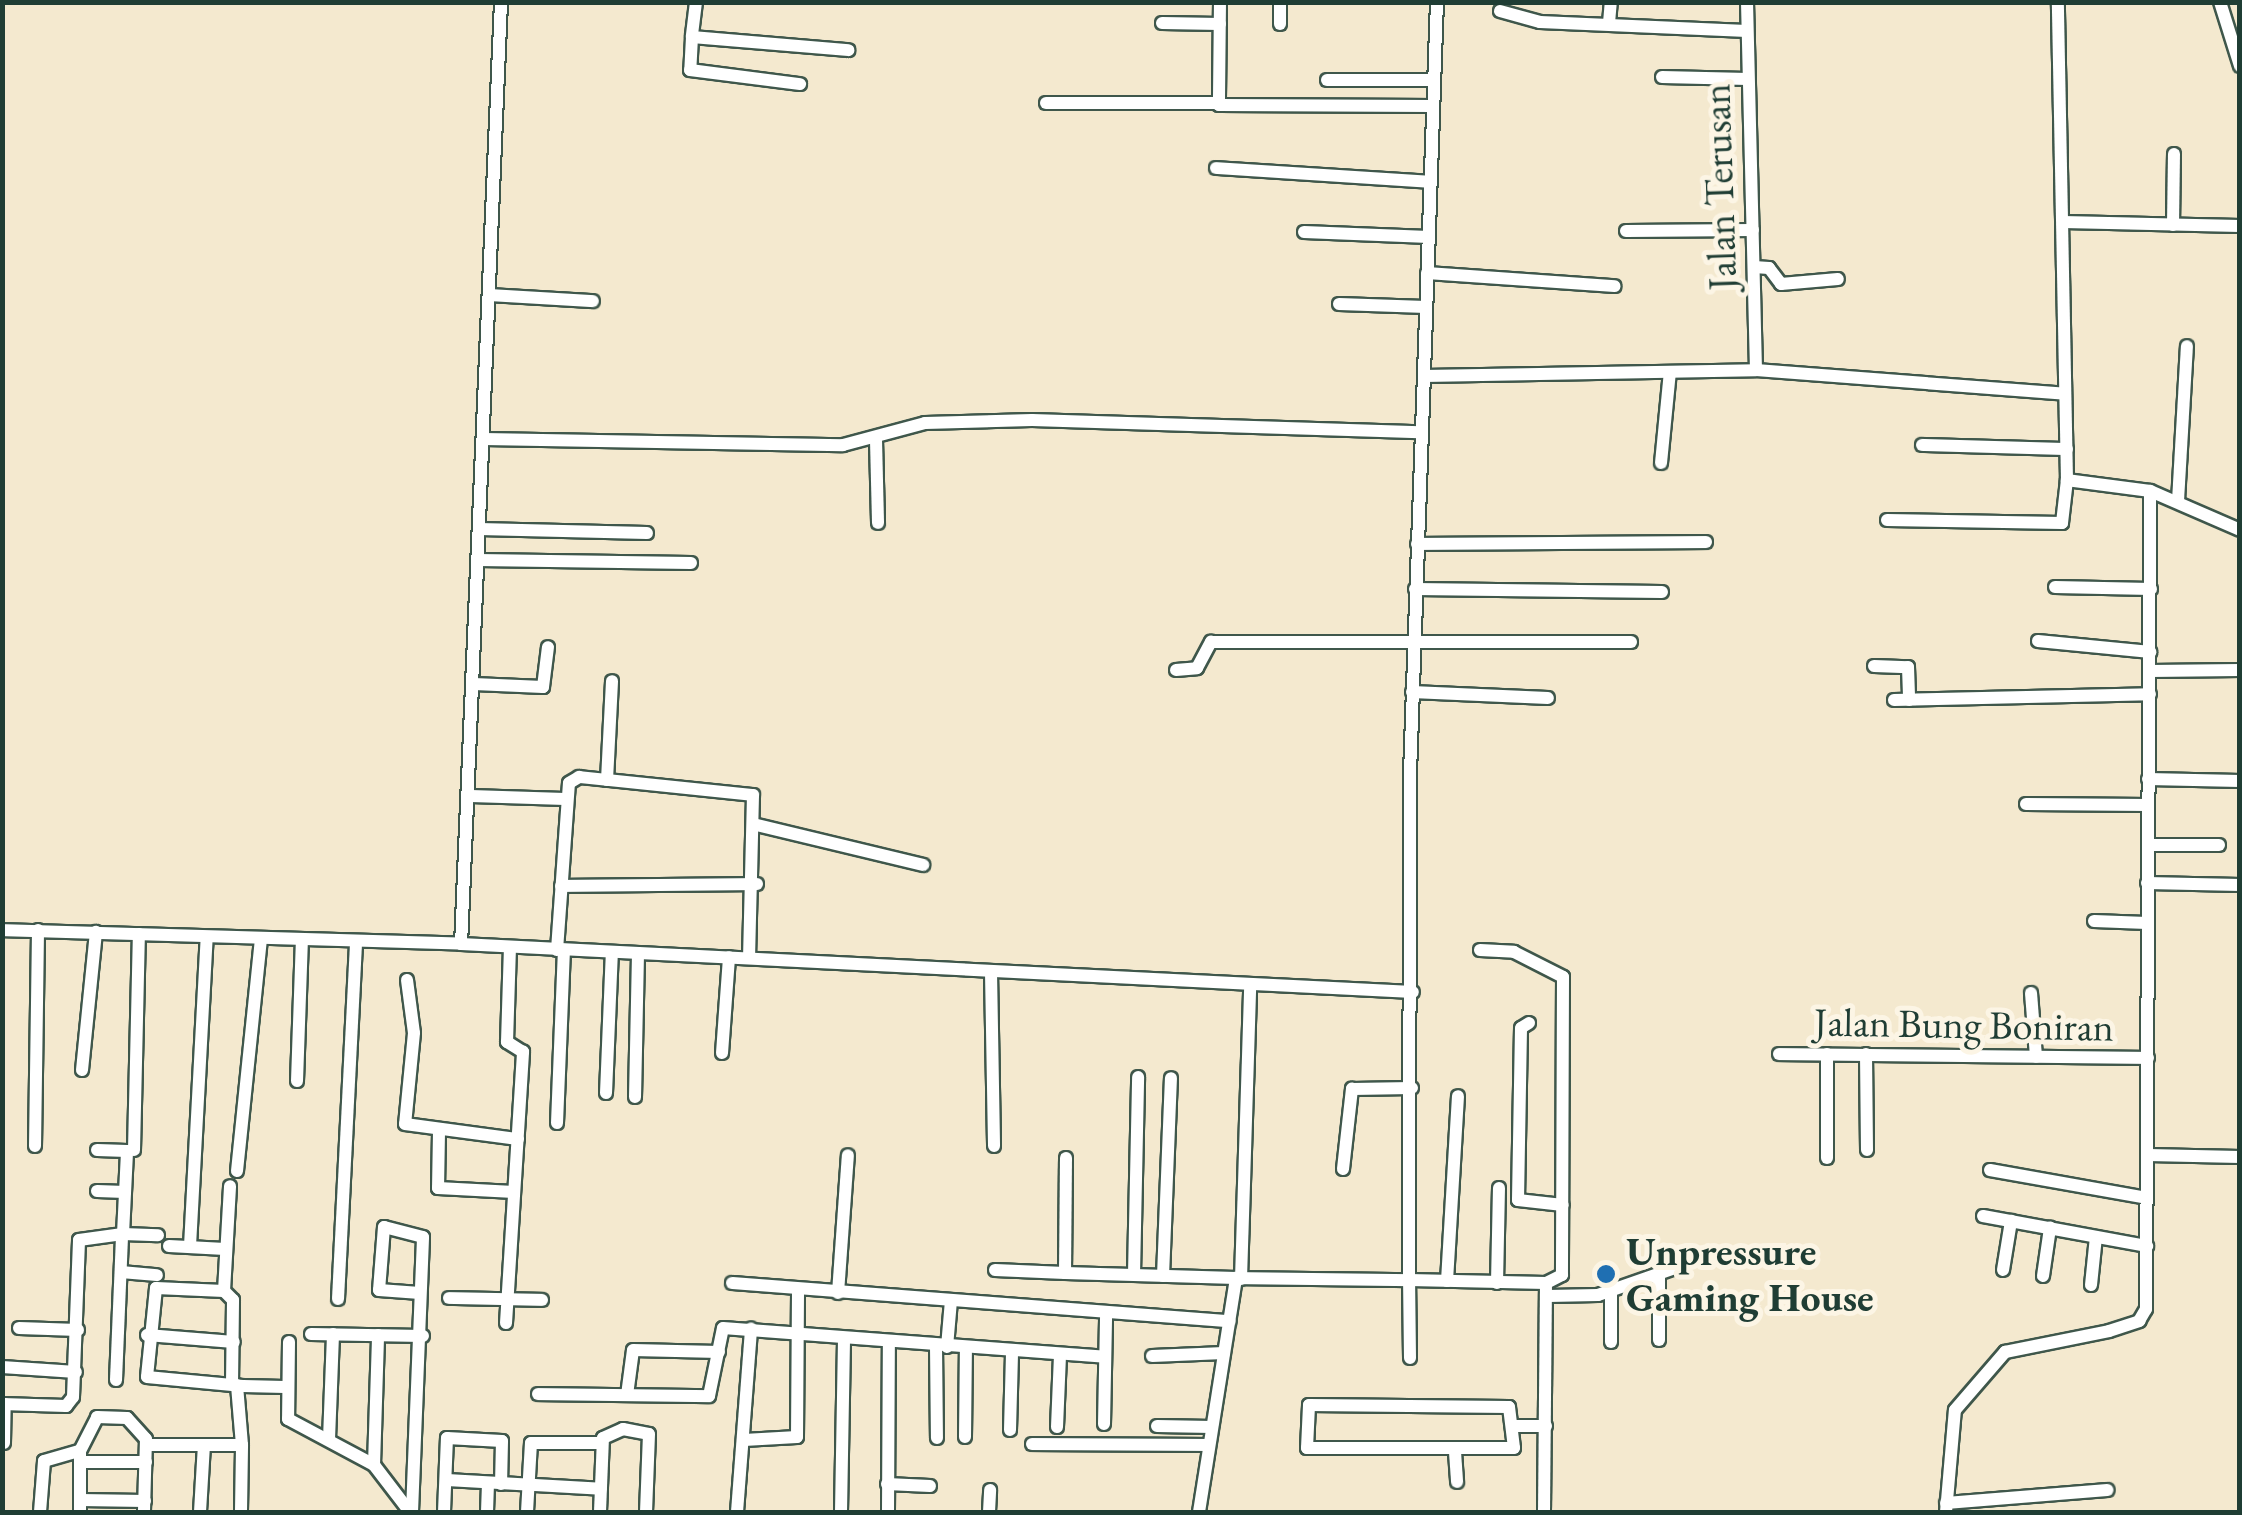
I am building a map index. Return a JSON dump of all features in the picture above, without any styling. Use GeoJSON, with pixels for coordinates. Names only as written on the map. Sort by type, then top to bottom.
{"type":"FeatureCollection","features":[{"type":"Feature","properties":{"kind":"street"},"geometry":{"type":"LineString","coordinates":[[696,2],[690,70],[800,84]]}},
{"type":"Feature","properties":{"kind":"street"},"geometry":{"type":"LineString","coordinates":[[1216,103],[1220,2]]}},
{"type":"Feature","properties":{"kind":"street"},"geometry":{"type":"LineString","coordinates":[[1280,2],[1280,24]]}},
{"type":"Feature","properties":{"kind":"street"},"geometry":{"type":"LineString","coordinates":[[1410,1358],[1412,692],[1437,2]]}},
{"type":"Feature","properties":{"kind":"street"},"geometry":{"type":"LineString","coordinates":[[1609,23],[1611,2]]}},
{"type":"Feature","properties":{"kind":"street","name":"Jalan Terusan"},"geometry":{"type":"LineString","coordinates":[[1747,2],[1756,370]]}},
{"type":"Feature","properties":{"kind":"street"},"geometry":{"type":"LineString","coordinates":[[1887,520],[2062,523],[2067,449],[2058,2]]}},
{"type":"Feature","properties":{"kind":"street"},"geometry":{"type":"LineString","coordinates":[[2220,2],[2240,66]]}},
{"type":"Feature","properties":{"kind":"street"},"geometry":{"type":"LineString","coordinates":[[461,944],[491,294],[500,4]]}},
{"type":"Feature","properties":{"kind":"street"},"geometry":{"type":"LineString","coordinates":[[1500,11],[1609,23],[1747,31]]}},
{"type":"Feature","properties":{"kind":"street"},"geometry":{"type":"LineString","coordinates":[[1162,23],[1220,24]]}},
{"type":"Feature","properties":{"kind":"street"},"geometry":{"type":"LineString","coordinates":[[692,37],[848,50]]}},
{"type":"Feature","properties":{"kind":"street"},"geometry":{"type":"LineString","coordinates":[[1662,77],[1748,79]]}},
{"type":"Feature","properties":{"kind":"street"},"geometry":{"type":"LineString","coordinates":[[1328,80],[1434,80]]}},
{"type":"Feature","properties":{"kind":"street"},"geometry":{"type":"LineString","coordinates":[[1046,103],[1433,106]]}},
{"type":"Feature","properties":{"kind":"street"},"geometry":{"type":"LineString","coordinates":[[2174,154],[2174,225]]}},
{"type":"Feature","properties":{"kind":"street"},"geometry":{"type":"LineString","coordinates":[[1216,168],[1431,182]]}},
{"type":"Feature","properties":{"kind":"street"},"geometry":{"type":"LineString","coordinates":[[2063,222],[2240,226]]}},
{"type":"Feature","properties":{"kind":"street"},"geometry":{"type":"LineString","coordinates":[[1626,231],[1752,230]]}},
{"type":"Feature","properties":{"kind":"street"},"geometry":{"type":"LineString","coordinates":[[1304,232],[1428,237]]}},
{"type":"Feature","properties":{"kind":"street"},"geometry":{"type":"LineString","coordinates":[[1754,267],[1769,268],[1781,284],[1838,279]]}},
{"type":"Feature","properties":{"kind":"street"},"geometry":{"type":"LineString","coordinates":[[1427,274],[1615,286]]}},
{"type":"Feature","properties":{"kind":"street"},"geometry":{"type":"LineString","coordinates":[[491,294],[593,301]]}},
{"type":"Feature","properties":{"kind":"street"},"geometry":{"type":"LineString","coordinates":[[1338,304],[1426,306]]}},
{"type":"Feature","properties":{"kind":"street"},"geometry":{"type":"LineString","coordinates":[[2178,501],[2187,346]]}},
{"type":"Feature","properties":{"kind":"street"},"geometry":{"type":"LineString","coordinates":[[1424,376],[1756,370],[2065,394]]}},
{"type":"Feature","properties":{"kind":"street"},"geometry":{"type":"LineString","coordinates":[[1661,463],[1670,372]]}},
{"type":"Feature","properties":{"kind":"street"},"geometry":{"type":"LineString","coordinates":[[484,438],[876,440],[925,424],[1037,420],[1420,432]]}},
{"type":"Feature","properties":{"kind":"street"},"geometry":{"type":"LineString","coordinates":[[876,440],[878,523]]}},
{"type":"Feature","properties":{"kind":"street"},"geometry":{"type":"LineString","coordinates":[[1922,445],[2067,449]]}},
{"type":"Feature","properties":{"kind":"street"},"geometry":{"type":"LineString","coordinates":[[2067,480],[2150,491],[2240,530]]}},
{"type":"Feature","properties":{"kind":"street"},"geometry":{"type":"LineString","coordinates":[[2106,1490],[1946,1508],[1955,1410],[1975,1384],[2030,1340],[2139,1322],[2148,1198],[2150,491]]}},
{"type":"Feature","properties":{"kind":"street"},"geometry":{"type":"LineString","coordinates":[[479,530],[647,533]]}},
{"type":"Feature","properties":{"kind":"street"},"geometry":{"type":"LineString","coordinates":[[1416,544],[1706,542]]}},
{"type":"Feature","properties":{"kind":"street"},"geometry":{"type":"LineString","coordinates":[[478,560],[692,563]]}},
{"type":"Feature","properties":{"kind":"street"},"geometry":{"type":"LineString","coordinates":[[2055,587],[2150,590]]}},
{"type":"Feature","properties":{"kind":"street"},"geometry":{"type":"LineString","coordinates":[[1415,589],[1662,592]]}},
{"type":"Feature","properties":{"kind":"street"},"geometry":{"type":"LineString","coordinates":[[2038,640],[2150,652]]}},
{"type":"Feature","properties":{"kind":"street"},"geometry":{"type":"LineString","coordinates":[[1176,670],[1198,668],[1211,642],[1631,642]]}},
{"type":"Feature","properties":{"kind":"street"},"geometry":{"type":"LineString","coordinates":[[474,684],[543,688],[548,647]]}},
{"type":"Feature","properties":{"kind":"street"},"geometry":{"type":"LineString","coordinates":[[1874,666],[1908,668],[1901,700],[2150,694]]}},
{"type":"Feature","properties":{"kind":"street"},"geometry":{"type":"LineString","coordinates":[[2150,671],[2240,670]]}},
{"type":"Feature","properties":{"kind":"street"},"geometry":{"type":"LineString","coordinates":[[607,780],[612,681]]}},
{"type":"Feature","properties":{"kind":"street"},"geometry":{"type":"LineString","coordinates":[[1412,692],[1548,698]]}},
{"type":"Feature","properties":{"kind":"street"},"geometry":{"type":"LineString","coordinates":[[557,1123],[561,886],[572,778],[750,793],[757,825],[757,884],[749,958]]}},
{"type":"Feature","properties":{"kind":"street"},"geometry":{"type":"LineString","coordinates":[[2148,780],[2240,780]]}},
{"type":"Feature","properties":{"kind":"street"},"geometry":{"type":"LineString","coordinates":[[469,796],[567,798]]}},
{"type":"Feature","properties":{"kind":"street"},"geometry":{"type":"LineString","coordinates":[[2026,804],[2148,805]]}},
{"type":"Feature","properties":{"kind":"street"},"geometry":{"type":"LineString","coordinates":[[757,825],[923,865]]}},
{"type":"Feature","properties":{"kind":"street"},"geometry":{"type":"LineString","coordinates":[[2148,845],[2219,845]]}},
{"type":"Feature","properties":{"kind":"street"},"geometry":{"type":"LineString","coordinates":[[2148,883],[2240,885]]}},
{"type":"Feature","properties":{"kind":"street"},"geometry":{"type":"LineString","coordinates":[[561,886],[757,884]]}},
{"type":"Feature","properties":{"kind":"street"},"geometry":{"type":"LineString","coordinates":[[2094,921],[2147,923]]}},
{"type":"Feature","properties":{"kind":"street"},"geometry":{"type":"LineString","coordinates":[[2,930],[461,944],[1413,992]]}},
{"type":"Feature","properties":{"kind":"street"},"geometry":{"type":"LineString","coordinates":[[35,1146],[38,930]]}},
{"type":"Feature","properties":{"kind":"street"},"geometry":{"type":"LineString","coordinates":[[82,1070],[96,932]]}},
{"type":"Feature","properties":{"kind":"street"},"geometry":{"type":"LineString","coordinates":[[134,1150],[140,934]]}},
{"type":"Feature","properties":{"kind":"street"},"geometry":{"type":"LineString","coordinates":[[190,1246],[206,937]]}},
{"type":"Feature","properties":{"kind":"street"},"geometry":{"type":"LineString","coordinates":[[238,1171],[262,939]]}},
{"type":"Feature","properties":{"kind":"street"},"geometry":{"type":"LineString","coordinates":[[297,1081],[302,941]]}},
{"type":"Feature","properties":{"kind":"street"},"geometry":{"type":"LineString","coordinates":[[338,1300],[356,943]]}},
{"type":"Feature","properties":{"kind":"street"},"geometry":{"type":"LineString","coordinates":[[506,1323],[524,1052],[507,1042],[510,948]]}},
{"type":"Feature","properties":{"kind":"street"},"geometry":{"type":"LineString","coordinates":[[1480,950],[1514,952],[1563,977],[1562,1275],[1547,1290],[1544,1512]]}},
{"type":"Feature","properties":{"kind":"street"},"geometry":{"type":"LineString","coordinates":[[606,1092],[612,952]]}},
{"type":"Feature","properties":{"kind":"street"},"geometry":{"type":"LineString","coordinates":[[635,1096],[638,953]]}},
{"type":"Feature","properties":{"kind":"street"},"geometry":{"type":"LineString","coordinates":[[722,1053],[729,957]]}},
{"type":"Feature","properties":{"kind":"street"},"geometry":{"type":"LineString","coordinates":[[991,972],[994,1146]]}},
{"type":"Feature","properties":{"kind":"street"},"geometry":{"type":"LineString","coordinates":[[407,980],[414,1033],[405,1124],[439,1132],[518,1138]]}},
{"type":"Feature","properties":{"kind":"street"},"geometry":{"type":"LineString","coordinates":[[1199,1512],[1239,1279],[1250,985]]}},
{"type":"Feature","properties":{"kind":"street"},"geometry":{"type":"LineString","coordinates":[[2031,993],[2036,1057]]}},
{"type":"Feature","properties":{"kind":"street"},"geometry":{"type":"LineString","coordinates":[[1529,1023],[1521,1028],[1518,1200],[1563,1205]]}},
{"type":"Feature","properties":{"kind":"street","name":"Jalan Bung Boniran"},"geometry":{"type":"LineString","coordinates":[[1780,1054],[2148,1058]]}},
{"type":"Feature","properties":{"kind":"street"},"geometry":{"type":"LineString","coordinates":[[1826,1054],[1827,1158]]}},
{"type":"Feature","properties":{"kind":"street"},"geometry":{"type":"LineString","coordinates":[[1866,1054],[1866,1150]]}},
{"type":"Feature","properties":{"kind":"street"},"geometry":{"type":"LineString","coordinates":[[1134,1274],[1138,1077]]}},
{"type":"Feature","properties":{"kind":"street"},"geometry":{"type":"LineString","coordinates":[[1162,1276],[1171,1078]]}},
{"type":"Feature","properties":{"kind":"street"},"geometry":{"type":"LineString","coordinates":[[1343,1170],[1352,1089],[1412,1088]]}},
{"type":"Feature","properties":{"kind":"street"},"geometry":{"type":"LineString","coordinates":[[1447,1281],[1458,1096]]}},
{"type":"Feature","properties":{"kind":"street"},"geometry":{"type":"LineString","coordinates":[[439,1132],[438,1188],[514,1192]]}},
{"type":"Feature","properties":{"kind":"street"},"geometry":{"type":"LineString","coordinates":[[96,1150],[127,1151],[116,1380]]}},
{"type":"Feature","properties":{"kind":"street"},"geometry":{"type":"LineString","coordinates":[[838,1292],[848,1155]]}},
{"type":"Feature","properties":{"kind":"street"},"geometry":{"type":"LineString","coordinates":[[2148,1155],[2240,1157]]}},
{"type":"Feature","properties":{"kind":"street"},"geometry":{"type":"LineString","coordinates":[[1065,1273],[1066,1158]]}},
{"type":"Feature","properties":{"kind":"street"},"geometry":{"type":"LineString","coordinates":[[1990,1170],[2148,1198]]}},
{"type":"Feature","properties":{"kind":"street"},"geometry":{"type":"LineString","coordinates":[[230,1186],[224,1292],[234,1342],[242,1445],[241,1511]]}},
{"type":"Feature","properties":{"kind":"street"},"geometry":{"type":"LineString","coordinates":[[1497,1283],[1499,1188]]}},
{"type":"Feature","properties":{"kind":"street"},"geometry":{"type":"LineString","coordinates":[[96,1191],[124,1192]]}},
{"type":"Feature","properties":{"kind":"street"},"geometry":{"type":"LineString","coordinates":[[1983,1216],[2146,1246]]}},
{"type":"Feature","properties":{"kind":"street"},"geometry":{"type":"LineString","coordinates":[[2004,1270],[2011,1221]]}},
{"type":"Feature","properties":{"kind":"street"},"geometry":{"type":"LineString","coordinates":[[411,1512],[424,1336],[421,1232],[384,1227],[379,1290],[420,1293]]}},
{"type":"Feature","properties":{"kind":"street"},"geometry":{"type":"LineString","coordinates":[[2043,1276],[2050,1228]]}},
{"type":"Feature","properties":{"kind":"street"},"geometry":{"type":"LineString","coordinates":[[4,1443],[4,1404],[66,1406],[76,1372],[79,1240],[158,1234]]}},
{"type":"Feature","properties":{"kind":"street"},"geometry":{"type":"LineString","coordinates":[[2091,1285],[2096,1237]]}},
{"type":"Feature","properties":{"kind":"street"},"geometry":{"type":"LineString","coordinates":[[169,1246],[225,1249]]}},
{"type":"Feature","properties":{"kind":"street"},"geometry":{"type":"LineString","coordinates":[[995,1270],[1239,1279],[1447,1281],[1547,1290],[1611,1289],[1678,1267]]}},
{"type":"Feature","properties":{"kind":"street"},"geometry":{"type":"LineString","coordinates":[[121,1272],[157,1274]]}},
{"type":"Feature","properties":{"kind":"street"},"geometry":{"type":"LineString","coordinates":[[1658,1274],[1659,1340]]}},
{"type":"Feature","properties":{"kind":"street"},"geometry":{"type":"LineString","coordinates":[[732,1283],[1106,1316],[1230,1321]]}},
{"type":"Feature","properties":{"kind":"street"},"geometry":{"type":"LineString","coordinates":[[224,1292],[156,1288],[147,1335],[146,1377],[285,1387]]}},
{"type":"Feature","properties":{"kind":"street"},"geometry":{"type":"LineString","coordinates":[[1611,1289],[1611,1342]]}},
{"type":"Feature","properties":{"kind":"street"},"geometry":{"type":"LineString","coordinates":[[744,1440],[796,1438],[798,1290]]}},
{"type":"Feature","properties":{"kind":"street"},"geometry":{"type":"LineString","coordinates":[[449,1298],[542,1300]]}},
{"type":"Feature","properties":{"kind":"street"},"geometry":{"type":"LineString","coordinates":[[937,1438],[942,1347],[951,1300]]}},
{"type":"Feature","properties":{"kind":"street"},"geometry":{"type":"LineString","coordinates":[[1104,1424],[1106,1316]]}},
{"type":"Feature","properties":{"kind":"street"},"geometry":{"type":"LineString","coordinates":[[19,1328],[78,1330]]}},
{"type":"Feature","properties":{"kind":"street"},"geometry":{"type":"LineString","coordinates":[[538,1394],[714,1394],[720,1329],[1105,1357]]}},
{"type":"Feature","properties":{"kind":"street"},"geometry":{"type":"LineString","coordinates":[[737,1512],[751,1329]]}},
{"type":"Feature","properties":{"kind":"street"},"geometry":{"type":"LineString","coordinates":[[311,1334],[424,1336]]}},
{"type":"Feature","properties":{"kind":"street"},"geometry":{"type":"LineString","coordinates":[[330,1439],[333,1334]]}},
{"type":"Feature","properties":{"kind":"street"},"geometry":{"type":"LineString","coordinates":[[147,1335],[234,1342]]}},
{"type":"Feature","properties":{"kind":"street"},"geometry":{"type":"LineString","coordinates":[[374,1464],[378,1335]]}},
{"type":"Feature","properties":{"kind":"street"},"geometry":{"type":"LineString","coordinates":[[841,1512],[844,1338]]}},
{"type":"Feature","properties":{"kind":"street"},"geometry":{"type":"LineString","coordinates":[[289,1342],[285,1387],[288,1419],[374,1464],[411,1512]]}},
{"type":"Feature","properties":{"kind":"street"},"geometry":{"type":"LineString","coordinates":[[888,1512],[889,1343]]}},
{"type":"Feature","properties":{"kind":"street"},"geometry":{"type":"LineString","coordinates":[[965,1437],[966,1348]]}},
{"type":"Feature","properties":{"kind":"street"},"geometry":{"type":"LineString","coordinates":[[627,1395],[632,1350],[719,1352]]}},
{"type":"Feature","properties":{"kind":"street"},"geometry":{"type":"LineString","coordinates":[[1010,1430],[1012,1351]]}},
{"type":"Feature","properties":{"kind":"street"},"geometry":{"type":"LineString","coordinates":[[1152,1356],[1224,1353]]}},
{"type":"Feature","properties":{"kind":"street"},"geometry":{"type":"LineString","coordinates":[[1057,1428],[1060,1354]]}},
{"type":"Feature","properties":{"kind":"street"},"geometry":{"type":"LineString","coordinates":[[2,1366],[76,1372]]}},
{"type":"Feature","properties":{"kind":"street"},"geometry":{"type":"LineString","coordinates":[[1509,1407],[1514,1426],[1512,1450],[1306,1448],[1304,1410],[1509,1407]]}},
{"type":"Feature","properties":{"kind":"street"},"geometry":{"type":"LineString","coordinates":[[97,1417],[134,1421],[146,1445],[144,1507],[80,1506],[80,1457],[97,1417]]}},
{"type":"Feature","properties":{"kind":"street"},"geometry":{"type":"LineString","coordinates":[[1157,1426],[1212,1426]]}},
{"type":"Feature","properties":{"kind":"street"},"geometry":{"type":"LineString","coordinates":[[1514,1426],[1546,1426]]}},
{"type":"Feature","properties":{"kind":"street"},"geometry":{"type":"LineString","coordinates":[[600,1512],[602,1443],[608,1430],[648,1433],[646,1512]]}},
{"type":"Feature","properties":{"kind":"street"},"geometry":{"type":"LineString","coordinates":[[444,1512],[447,1438],[502,1441],[488,1512]]}},
{"type":"Feature","properties":{"kind":"street"},"geometry":{"type":"LineString","coordinates":[[528,1512],[531,1443],[602,1443]]}},
{"type":"Feature","properties":{"kind":"street"},"geometry":{"type":"LineString","coordinates":[[1032,1444],[1208,1445]]}},
{"type":"Feature","properties":{"kind":"street"},"geometry":{"type":"LineString","coordinates":[[146,1445],[242,1445]]}},
{"type":"Feature","properties":{"kind":"street"},"geometry":{"type":"LineString","coordinates":[[200,1512],[204,1445]]}},
{"type":"Feature","properties":{"kind":"street"},"geometry":{"type":"LineString","coordinates":[[1455,1452],[1456,1482]]}},
{"type":"Feature","properties":{"kind":"street"},"geometry":{"type":"LineString","coordinates":[[40,1512],[44,1461],[80,1457],[146,1462]]}},
{"type":"Feature","properties":{"kind":"street"},"geometry":{"type":"LineString","coordinates":[[446,1480],[601,1489]]}},
{"type":"Feature","properties":{"kind":"street"},"geometry":{"type":"LineString","coordinates":[[887,1484],[930,1486]]}},
{"type":"Feature","properties":{"kind":"street"},"geometry":{"type":"LineString","coordinates":[[989,1512],[990,1490]]}},
{"type":"Feature","properties":{"kind":"place","name":"Unpressure Gaming House"},"geometry":{"type":"Point","coordinates":[1606,1274]}}]}
